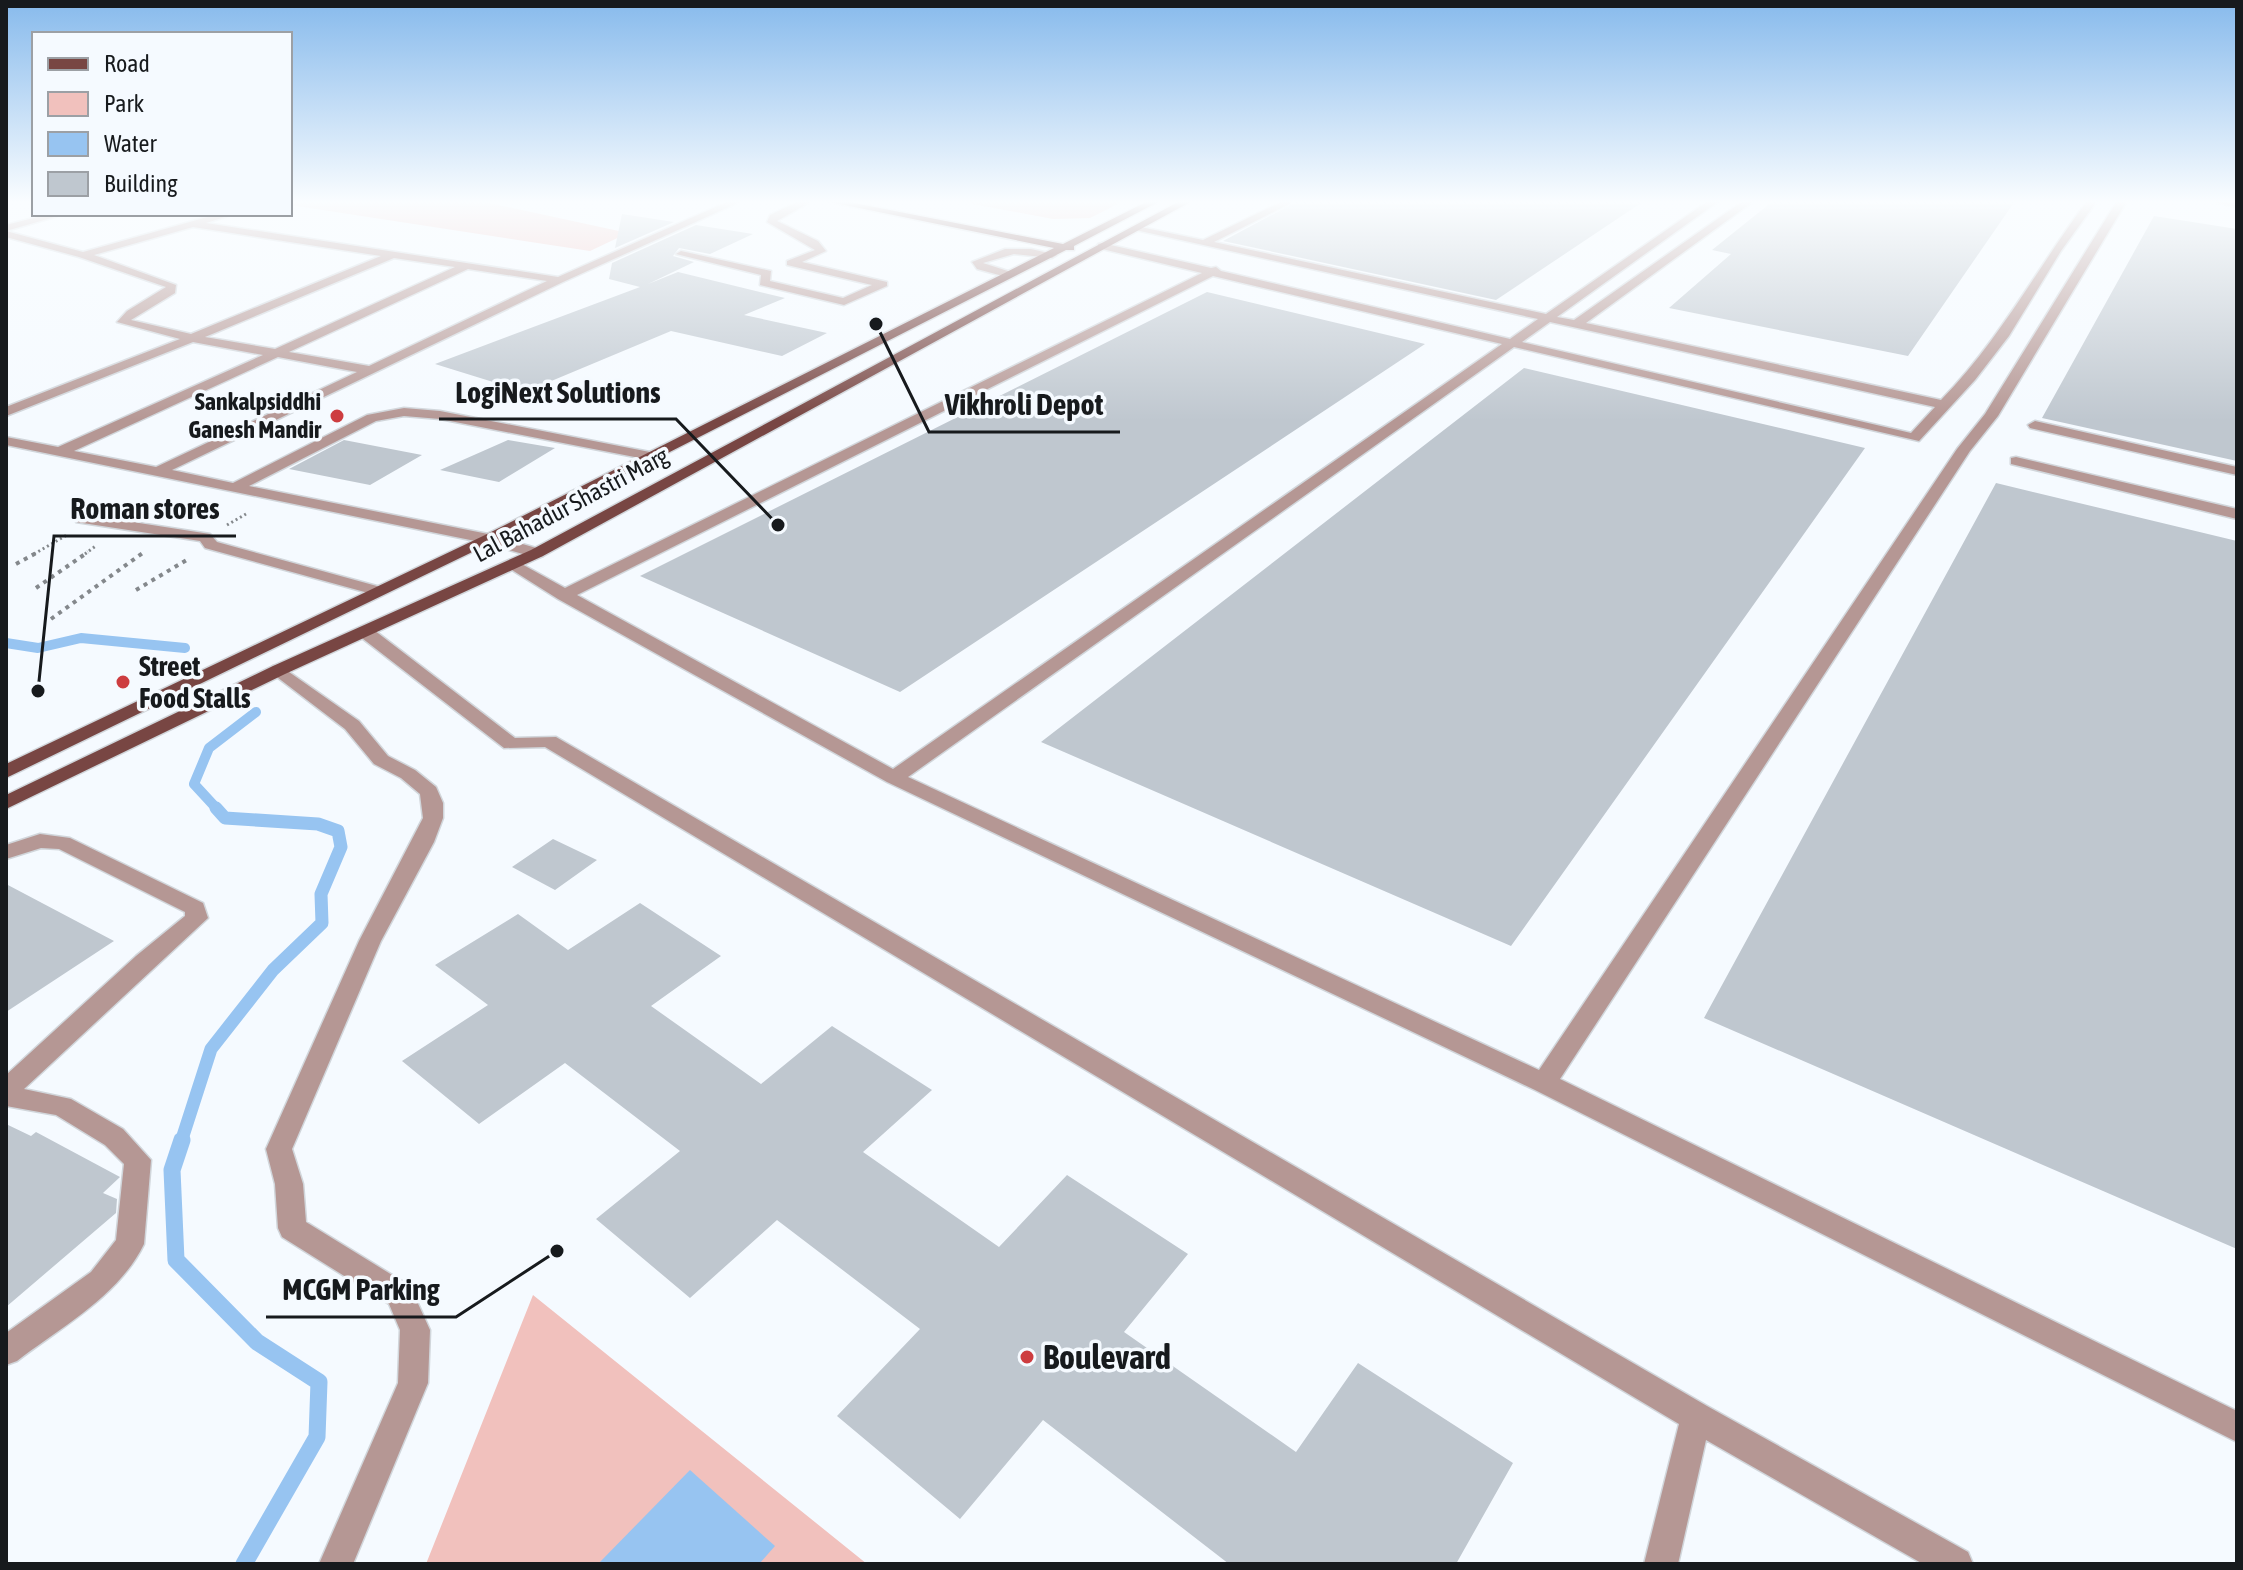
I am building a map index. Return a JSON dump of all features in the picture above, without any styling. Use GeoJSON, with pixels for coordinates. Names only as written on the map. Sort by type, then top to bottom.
{"type":"FeatureCollection","features":[{"type":"Feature","properties":{"kind":"main road","name":"Lal Bahadur Shastri Marg"},"geometry":{"type":"LineString","coordinates":[[6,803],[279,670],[537,553],[1050,274]]}},
{"type":"Feature","properties":{"kind":"main road","name":"Lal Bahadur Shastri Marg"},"geometry":{"type":"LineString","coordinates":[[9,767],[488,539],[1010,275]]}},
{"type":"Feature","properties":{"kind":"main road"},"geometry":{"type":"LineString","coordinates":[[889,334],[926,342]]}},
{"type":"Feature","properties":{"kind":"street"},"geometry":{"type":"LineString","coordinates":[[140,274],[171,285],[171,291],[131,313],[123,322],[192,338],[369,370]]}},
{"type":"Feature","properties":{"kind":"street"},"geometry":{"type":"LineString","coordinates":[[6,412],[346,274]]}},
{"type":"Feature","properties":{"kind":"street"},"geometry":{"type":"LineString","coordinates":[[60,452],[449,274]]}},
{"type":"Feature","properties":{"kind":"street"},"geometry":{"type":"LineString","coordinates":[[521,274],[559,280]]}},
{"type":"Feature","properties":{"kind":"street"},"geometry":{"type":"LineString","coordinates":[[159,471],[572,274]]}},
{"type":"Feature","properties":{"kind":"street"},"geometry":{"type":"LineString","coordinates":[[767,274],[764,283],[844,302],[883,284],[841,274]]}},
{"type":"Feature","properties":{"kind":"street"},"geometry":{"type":"LineString","coordinates":[[564,595],[1207,274]]}},
{"type":"Feature","properties":{"kind":"street"},"geometry":{"type":"LineString","coordinates":[[1222,274],[1914,438],[1971,377],[2005,333],[2041,274]]}},
{"type":"Feature","properties":{"kind":"street"},"geometry":{"type":"LineString","coordinates":[[1356,274],[1944,405]]}},
{"type":"Feature","properties":{"kind":"street"},"geometry":{"type":"LineString","coordinates":[[894,778],[1610,274]]}},
{"type":"Feature","properties":{"kind":"street"},"geometry":{"type":"LineString","coordinates":[[1577,324],[1647,274]]}},
{"type":"Feature","properties":{"kind":"street"},"geometry":{"type":"LineString","coordinates":[[1544,1083],[1964,449],[1991,416],[2077,274]]}},
{"type":"Feature","properties":{"kind":"street"},"geometry":{"type":"LineString","coordinates":[[234,488],[372,418],[404,412],[440,415],[650,456]]}},
{"type":"Feature","properties":{"kind":"street"},"geometry":{"type":"LineString","coordinates":[[2035,425],[2237,471]]}},
{"type":"Feature","properties":{"kind":"street"},"geometry":{"type":"LineString","coordinates":[[6,441],[488,539],[537,553]]}},
{"type":"Feature","properties":{"kind":"street"},"geometry":{"type":"LineString","coordinates":[[2016,461],[2237,514]]}},
{"type":"Feature","properties":{"kind":"street"},"geometry":{"type":"LineString","coordinates":[[81,519],[172,532],[378,591]]}},
{"type":"Feature","properties":{"kind":"street"},"geometry":{"type":"LineString","coordinates":[[512,565],[894,778],[1544,1083],[2237,1427]]}},
{"type":"Feature","properties":{"kind":"street"},"geometry":{"type":"LineString","coordinates":[[364,631],[511,744],[549,741],[1696,1417],[1956,1564]]}},
{"type":"Feature","properties":{"kind":"street"},"geometry":{"type":"LineString","coordinates":[[279,670],[352,725],[381,760],[408,774],[429,791],[433,803],[433,818],[423,842],[370,941],[279,1149],[289,1184],[292,1228],[400,1295],[415,1330],[413,1383],[336,1564]]}},
{"type":"Feature","properties":{"kind":"street"},"geometry":{"type":"LineString","coordinates":[[6,852],[40,841],[63,843],[195,908],[197,918],[144,962],[6,1093]]}},
{"type":"Feature","properties":{"kind":"street"},"geometry":{"type":"LineString","coordinates":[[6,1093],[62,1106],[114,1137],[138,1160],[130,1244],[101,1281],[6,1351]]}},
{"type":"Feature","properties":{"kind":"street"},"geometry":{"type":"LineString","coordinates":[[1661,1564],[1696,1417]]}},
{"type":"Feature","properties":{"kind":"path"},"geometry":{"type":"LineString","coordinates":[[136,590],[279,496]]}},
{"type":"Feature","properties":{"kind":"path"},"geometry":{"type":"LineString","coordinates":[[36,588],[127,524]]}},
{"type":"Feature","properties":{"kind":"path"},"geometry":{"type":"LineString","coordinates":[[51,619],[172,532]]}},
{"type":"Feature","properties":{"kind":"green space"},"geometry":{"type":"Polygon","coordinates":[[[533,1295],[867,1564],[426,1564],[533,1295]]]}},
{"type":"Feature","properties":{"kind":"water"},"geometry":{"type":"Polygon","coordinates":[[[690,1470],[775,1546],[759,1564],[598,1564],[690,1470]]]}},
{"type":"Feature","properties":{"kind":"building"},"geometry":{"type":"Polygon","coordinates":[[[610,274],[668,274],[648,284],[672,274],[687,274],[785,298],[744,315],[827,333],[782,356],[671,331],[525,392],[435,364],[640,287],[609,279],[610,274]]]}},
{"type":"Feature","properties":{"kind":"building"},"geometry":{"type":"Polygon","coordinates":[[[1377,274],[1534,274],[1496,300],[1377,274]]]}},
{"type":"Feature","properties":{"kind":"building"},"geometry":{"type":"Polygon","coordinates":[[[1708,274],[1964,274],[1908,356],[1669,308],[1708,274]]]}},
{"type":"Feature","properties":{"kind":"building"},"geometry":{"type":"Polygon","coordinates":[[[2122,274],[2237,274],[2237,461],[2042,418],[2122,274]]]}},
{"type":"Feature","properties":{"kind":"building"},"geometry":{"type":"Polygon","coordinates":[[[1207,292],[1425,344],[900,692],[640,576],[1207,292]]]}},
{"type":"Feature","properties":{"kind":"building"},"geometry":{"type":"Polygon","coordinates":[[[1524,368],[1865,448],[1511,946],[1041,742],[1524,368]]]}},
{"type":"Feature","properties":{"kind":"building"},"geometry":{"type":"Polygon","coordinates":[[[344,440],[422,455],[370,485],[289,469],[344,440]]]}},
{"type":"Feature","properties":{"kind":"building"},"geometry":{"type":"Polygon","coordinates":[[[508,440],[555,448],[499,482],[440,470],[508,440]]]}},
{"type":"Feature","properties":{"kind":"building"},"geometry":{"type":"Polygon","coordinates":[[[1996,483],[2237,541],[2237,1249],[1704,1018],[1996,483]]]}},
{"type":"Feature","properties":{"kind":"building"},"geometry":{"type":"Polygon","coordinates":[[[553,839],[597,860],[555,890],[512,867],[553,839]]]}},
{"type":"Feature","properties":{"kind":"building"},"geometry":{"type":"Polygon","coordinates":[[[6,884],[114,941],[6,1012],[6,884]]]}},
{"type":"Feature","properties":{"kind":"building"},"geometry":{"type":"Polygon","coordinates":[[[640,903],[721,956],[651,1006],[761,1084],[832,1026],[932,1090],[863,1152],[999,1247],[1067,1175],[1188,1254],[1124,1332],[1296,1452],[1358,1363],[1513,1463],[1456,1564],[1229,1564],[1043,1420],[960,1519],[837,1416],[920,1329],[777,1220],[690,1298],[596,1219],[680,1151],[565,1063],[479,1124],[402,1061],[488,1005],[435,965],[518,914],[568,950],[640,903]]]}},
{"type":"Feature","properties":{"kind":"building"},"geometry":{"type":"Polygon","coordinates":[[[6,1124],[31,1136],[36,1132],[120,1177],[103,1193],[117,1199],[116,1213],[6,1307],[6,1124]]]}},
{"type":"Feature","properties":{"kind":"waterway"},"geometry":{"type":"LineString","coordinates":[[6,643],[38,648],[81,638],[185,648]]}},
{"type":"Feature","properties":{"kind":"waterway"},"geometry":{"type":"LineString","coordinates":[[218,810],[194,784],[209,748],[256,712]]}},
{"type":"Feature","properties":{"kind":"waterway"},"geometry":{"type":"LineString","coordinates":[[181,1142],[211,1049],[273,970],[322,923],[321,894],[341,847],[338,831],[318,824],[225,818],[216,808]]}},
{"type":"Feature","properties":{"kind":"waterway"},"geometry":{"type":"LineString","coordinates":[[182,1140],[172,1170],[176,1260],[257,1342],[319,1382],[317,1437],[244,1564]]}},
{"type":"Feature","properties":{"kind":"place","name":"Vikhroli Depot"},"geometry":{"type":"Point","coordinates":[876,324]}},
{"type":"Feature","properties":{"kind":"place","name":"Sankalpsiddhi Ganesh Mandir"},"geometry":{"type":"Point","coordinates":[337,416]}},
{"type":"Feature","properties":{"kind":"place","name":"LogiNext Solutions"},"geometry":{"type":"Point","coordinates":[778,525]}},
{"type":"Feature","properties":{"kind":"place","name":"Street Food Stalls"},"geometry":{"type":"Point","coordinates":[123,682]}},
{"type":"Feature","properties":{"kind":"place","name":"Roman stores"},"geometry":{"type":"Point","coordinates":[38,691]}},
{"type":"Feature","properties":{"kind":"place","name":"MCGM Parking"},"geometry":{"type":"Point","coordinates":[557,1251]}},
{"type":"Feature","properties":{"kind":"place","name":"Boulevard"},"geometry":{"type":"Point","coordinates":[1027,1357]}}]}
